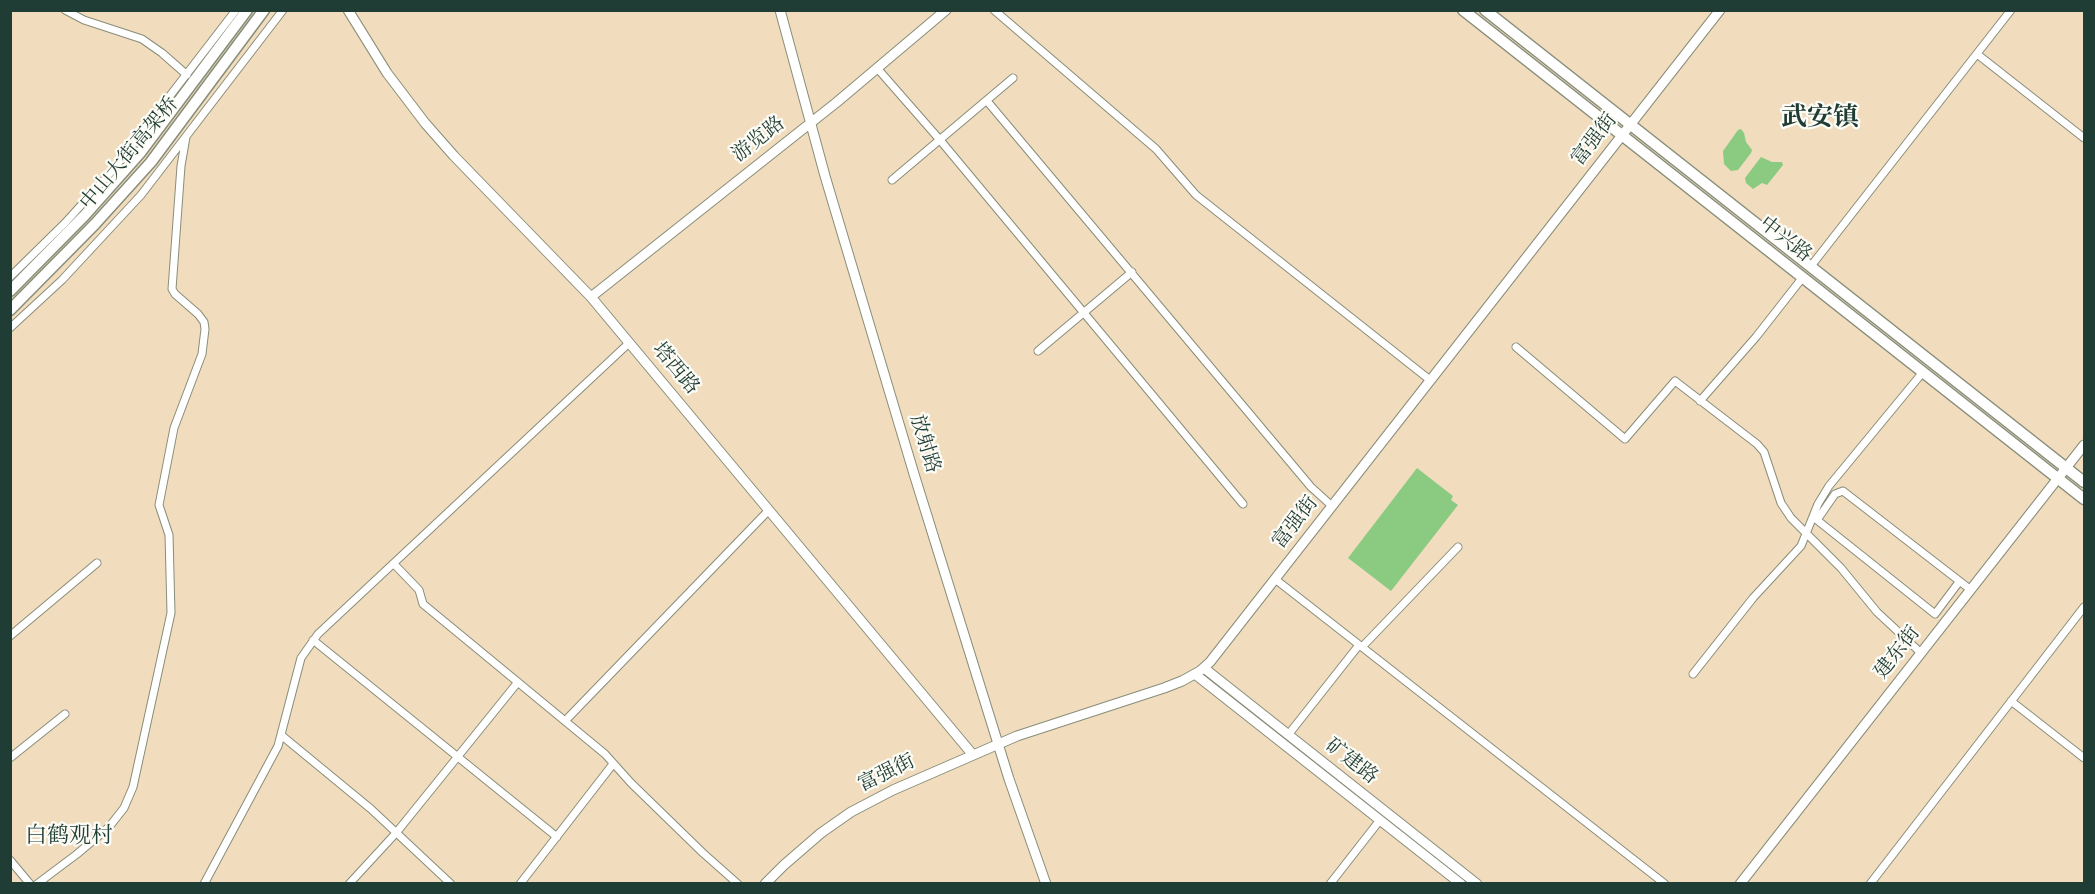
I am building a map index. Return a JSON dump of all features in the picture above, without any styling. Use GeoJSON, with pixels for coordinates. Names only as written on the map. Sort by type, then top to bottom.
{"type":"FeatureCollection","features":[{"type":"Feature","properties":{"kind":"main road","name":"中山大街高架桥"},"geometry":{"type":"LineString","coordinates":[[10,291],[85,215],[140,153],[247,10]]}},
{"type":"Feature","properties":{"kind":"main road","name":"中山大街高架桥"},"geometry":{"type":"LineString","coordinates":[[10,310],[95,224],[151,162],[264,10]]}},
{"type":"Feature","properties":{"kind":"main road","name":"中兴路"},"geometry":{"type":"LineString","coordinates":[[1463,10],[2085,499]]}},
{"type":"Feature","properties":{"kind":"main road","name":"中兴路"},"geometry":{"type":"LineString","coordinates":[[1485,10],[2085,482]]}},
{"type":"Feature","properties":{"kind":"street"},"geometry":{"type":"LineString","coordinates":[[65,10],[84,20],[142,39],[187,75]]}},
{"type":"Feature","properties":{"kind":"street"},"geometry":{"type":"LineString","coordinates":[[10,277],[36,254],[100,184],[236,10]]}},
{"type":"Feature","properties":{"kind":"street"},"geometry":{"type":"LineString","coordinates":[[10,328],[62,280],[123,216],[283,10]]}},
{"type":"Feature","properties":{"kind":"street","name":"塔西路"},"geometry":{"type":"LineString","coordinates":[[348,10],[387,73],[425,123],[591,297],[973,755]]}},
{"type":"Feature","properties":{"kind":"street","name":"放射路"},"geometry":{"type":"LineString","coordinates":[[780,10],[910,463],[998,744],[1046,884]]}},
{"type":"Feature","properties":{"kind":"street","name":"游览路"},"geometry":{"type":"LineString","coordinates":[[591,297],[811,122],[946,10]]}},
{"type":"Feature","properties":{"kind":"street"},"geometry":{"type":"LineString","coordinates":[[994,10],[1156,149],[1196,195],[1430,380]]}},
{"type":"Feature","properties":{"kind":"street","name":"富强街"},"geometry":{"type":"LineString","coordinates":[[765,884],[804,847],[851,812],[893,790],[998,744],[1164,688],[1200,671],[1275,579],[1720,10]]}},
{"type":"Feature","properties":{"kind":"street"},"geometry":{"type":"LineString","coordinates":[[1810,266],[2011,10]]}},
{"type":"Feature","properties":{"kind":"street"},"geometry":{"type":"LineString","coordinates":[[1977,54],[2085,138]]}},
{"type":"Feature","properties":{"kind":"street"},"geometry":{"type":"LineString","coordinates":[[877,68],[940,140],[1243,504]]}},
{"type":"Feature","properties":{"kind":"street"},"geometry":{"type":"LineString","coordinates":[[892,180],[1013,78]]}},
{"type":"Feature","properties":{"kind":"street"},"geometry":{"type":"LineString","coordinates":[[987,101],[1311,487],[1332,506]]}},
{"type":"Feature","properties":{"kind":"street"},"geometry":{"type":"LineString","coordinates":[[38,884],[109,827],[119,816],[129,797],[171,613],[168,535],[159,505],[174,428],[202,354],[206,329],[198,314],[172,289],[181,166],[186,137]]}},
{"type":"Feature","properties":{"kind":"street"},"geometry":{"type":"LineString","coordinates":[[1038,351],[1132,272]]}},
{"type":"Feature","properties":{"kind":"street"},"geometry":{"type":"LineString","coordinates":[[1700,400],[1756,337],[1803,278]]}},
{"type":"Feature","properties":{"kind":"street"},"geometry":{"type":"LineString","coordinates":[[204,884],[278,746],[301,658],[313,640],[629,343]]}},
{"type":"Feature","properties":{"kind":"street"},"geometry":{"type":"LineString","coordinates":[[1516,347],[1625,439],[1675,381],[1757,444],[1764,452],[1781,503],[1791,518],[1841,568],[1878,612],[1921,653]]}},
{"type":"Feature","properties":{"kind":"street"},"geometry":{"type":"LineString","coordinates":[[1693,674],[1754,598],[1797,552],[1807,534],[1818,504],[1829,486],[1923,372]]}},
{"type":"Feature","properties":{"kind":"street","name":"建东街"},"geometry":{"type":"LineString","coordinates":[[1740,884],[2085,445]]}},
{"type":"Feature","properties":{"kind":"street"},"geometry":{"type":"LineString","coordinates":[[1959,582],[1935,614],[1817,520],[1835,494],[1843,491],[1971,590]]}},
{"type":"Feature","properties":{"kind":"street"},"geometry":{"type":"LineString","coordinates":[[565,721],[768,511]]}},
{"type":"Feature","properties":{"kind":"street"},"geometry":{"type":"LineString","coordinates":[[1288,735],[1361,646],[1458,547]]}},
{"type":"Feature","properties":{"kind":"street"},"geometry":{"type":"LineString","coordinates":[[10,636],[97,563]]}},
{"type":"Feature","properties":{"kind":"street"},"geometry":{"type":"LineString","coordinates":[[394,564],[419,590],[423,604],[605,754],[703,853],[738,884]]}},
{"type":"Feature","properties":{"kind":"street"},"geometry":{"type":"LineString","coordinates":[[1275,579],[1665,884]]}},
{"type":"Feature","properties":{"kind":"street"},"geometry":{"type":"LineString","coordinates":[[1870,884],[2085,607]]}},
{"type":"Feature","properties":{"kind":"street"},"geometry":{"type":"LineString","coordinates":[[313,640],[557,837]]}},
{"type":"Feature","properties":{"kind":"street","name":"矿建路"},"geometry":{"type":"LineString","coordinates":[[1200,671],[1288,735],[1477,884]]}},
{"type":"Feature","properties":{"kind":"street","name":"矿建路"},"geometry":{"type":"LineString","coordinates":[[1200,671],[1461,884]]}},
{"type":"Feature","properties":{"kind":"street"},"geometry":{"type":"LineString","coordinates":[[349,884],[396,833],[518,682]]}},
{"type":"Feature","properties":{"kind":"street"},"geometry":{"type":"LineString","coordinates":[[2011,701],[2085,758]]}},
{"type":"Feature","properties":{"kind":"street"},"geometry":{"type":"LineString","coordinates":[[10,758],[65,714]]}},
{"type":"Feature","properties":{"kind":"street"},"geometry":{"type":"LineString","coordinates":[[281,735],[371,809],[451,884]]}},
{"type":"Feature","properties":{"kind":"street"},"geometry":{"type":"LineString","coordinates":[[520,884],[613,764]]}},
{"type":"Feature","properties":{"kind":"street"},"geometry":{"type":"LineString","coordinates":[[1330,884],[1380,820]]}},
{"type":"Feature","properties":{"kind":"street"},"geometry":{"type":"LineString","coordinates":[[10,860],[30,884]]}},
{"type":"Feature","properties":{"kind":"green space"},"geometry":{"type":"Polygon","coordinates":[[[1741,129],[1752,150],[1738,170],[1731,171],[1724,164],[1723,151],[1741,129]]]}},
{"type":"Feature","properties":{"kind":"green space"},"geometry":{"type":"Polygon","coordinates":[[[1761,157],[1772,162],[1782,162],[1783,165],[1767,185],[1762,183],[1753,189],[1746,183],[1745,178],[1761,157]]]}},
{"type":"Feature","properties":{"kind":"green space"},"geometry":{"type":"Polygon","coordinates":[[[1417,468],[1453,496],[1451,500],[1458,505],[1391,591],[1348,558],[1417,468]]]}},
{"type":"Feature","properties":{"kind":"district","name":"武安镇"},"geometry":{"type":"Point","coordinates":[1820,119]}},
{"type":"Feature","properties":{"kind":"district","name":"白鹤观村"},"geometry":{"type":"Point","coordinates":[69,837]}}]}
